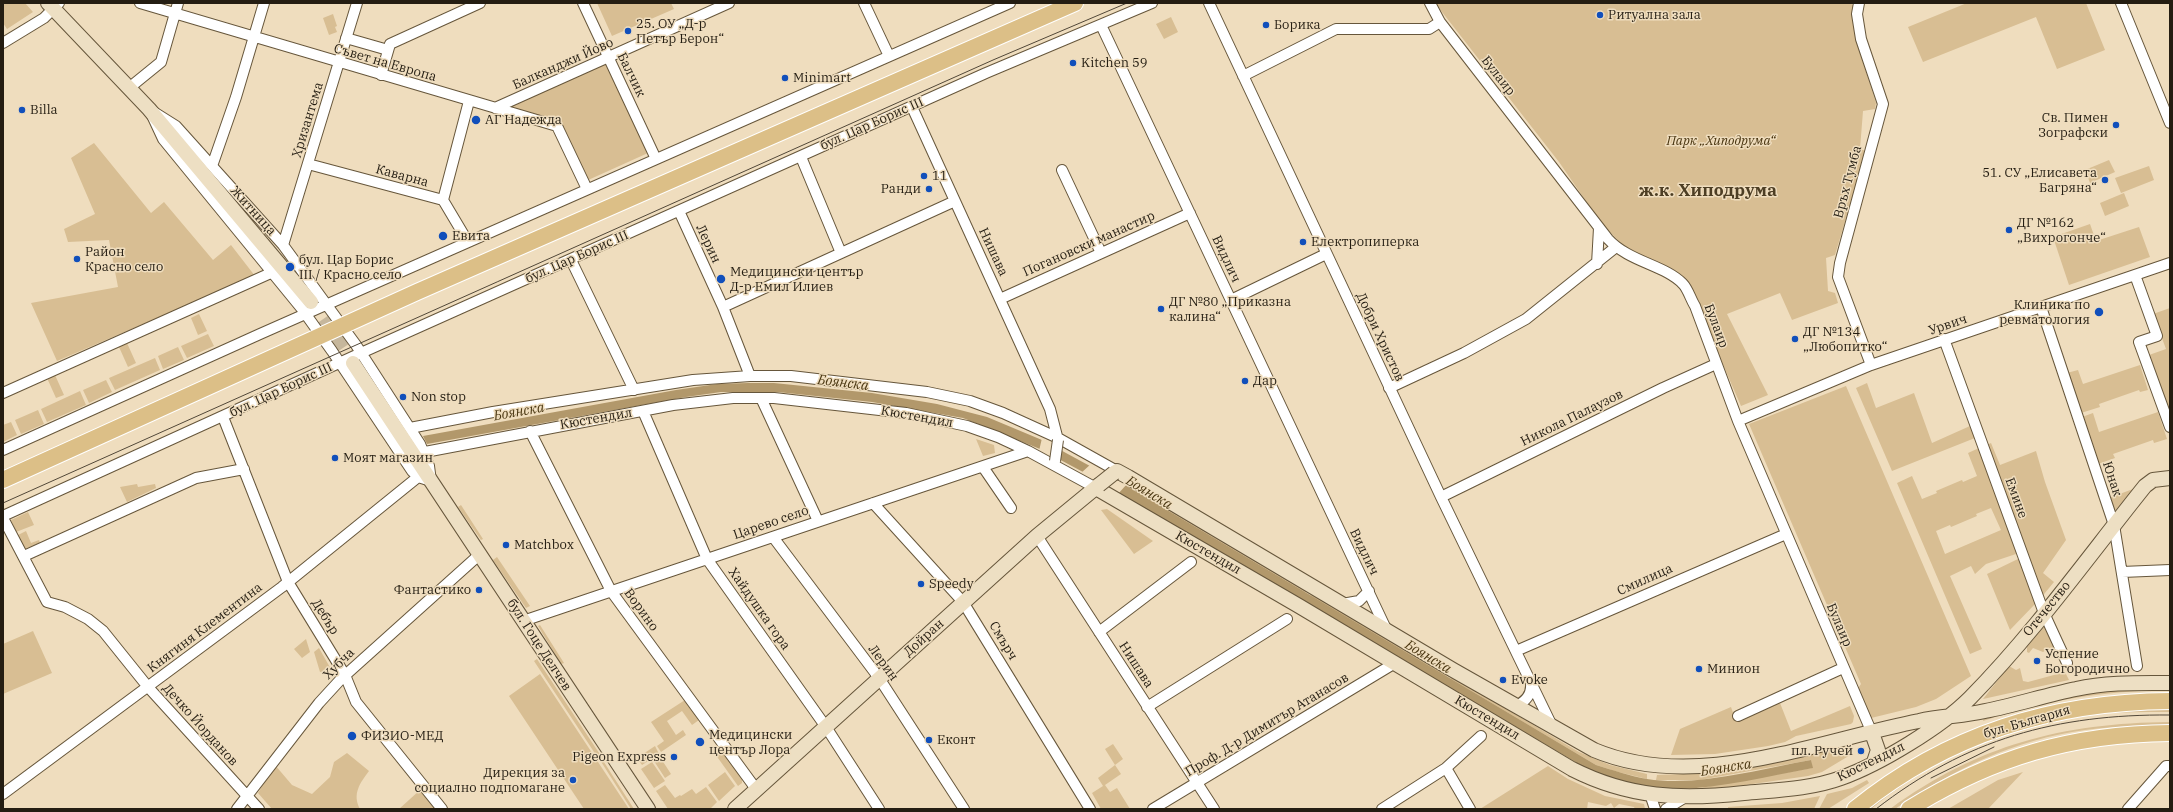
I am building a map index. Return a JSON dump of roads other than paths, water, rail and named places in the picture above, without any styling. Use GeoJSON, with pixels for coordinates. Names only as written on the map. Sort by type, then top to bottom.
{"type":"FeatureCollection","features":[{"type":"Feature","properties":{"kind":"main road"},"geometry":{"type":"LineString","coordinates":[[3,480],[342,327],[962,51],[1075,3]]}},
{"type":"Feature","properties":{"kind":"main road","name":"бул. България"},"geometry":{"type":"LineString","coordinates":[[1855,809],[1909,771],[1941,752],[1989,731],[2075,708],[2109,704],[2170,701]]}},
{"type":"Feature","properties":{"kind":"main road"},"geometry":{"type":"LineString","coordinates":[[1910,809],[1952,784],[1993,765],[2038,750],[2101,737],[2170,733]]}},
{"type":"Feature","properties":{"kind":"street","name":"Съвет на Европа"},"geometry":{"type":"LineString","coordinates":[[140,3],[253,38],[556,126],[587,190]]}},
{"type":"Feature","properties":{"kind":"street"},"geometry":{"type":"LineString","coordinates":[[129,88],[161,62],[178,3]]}},
{"type":"Feature","properties":{"kind":"street"},"geometry":{"type":"LineString","coordinates":[[212,166],[264,3]]}},
{"type":"Feature","properties":{"kind":"street","name":"Хризантема"},"geometry":{"type":"LineString","coordinates":[[283,245],[358,3]]}},
{"type":"Feature","properties":{"kind":"street"},"geometry":{"type":"LineString","coordinates":[[381,75],[390,44],[480,3]]}},
{"type":"Feature","properties":{"kind":"street","name":"Балчик"},"geometry":{"type":"LineString","coordinates":[[583,3],[656,159]]}},
{"type":"Feature","properties":{"kind":"street","name":"Балканджи Йово"},"geometry":{"type":"LineString","coordinates":[[495,108],[729,3]]}},
{"type":"Feature","properties":{"kind":"street"},"geometry":{"type":"LineString","coordinates":[[864,3],[889,56]]}},
{"type":"Feature","properties":{"kind":"street"},"geometry":{"type":"LineString","coordinates":[[3,450],[308,308],[327,305],[1010,3]]}},
{"type":"Feature","properties":{"kind":"street","name":"бул. Цар Борис III"},"geometry":{"type":"LineString","coordinates":[[3,517],[912,106],[1152,3]]}},
{"type":"Feature","properties":{"kind":"street","name":"Добри Христов"},"geometry":{"type":"LineString","coordinates":[[1209,3],[1441,498],[1553,728]]}},
{"type":"Feature","properties":{"kind":"street","name":"Булаир"},"geometry":{"type":"LineString","coordinates":[[1430,3],[1440,22],[1599,228],[1616,247],[1684,284],[1695,306],[1738,421],[1872,733]]}},
{"type":"Feature","properties":{"kind":"street","name":"Връх Тумба"},"geometry":{"type":"LineString","coordinates":[[1859,3],[1857,14],[1861,39],[1883,104],[1840,263],[1838,277],[1871,365]]}},
{"type":"Feature","properties":{"kind":"street"},"geometry":{"type":"LineString","coordinates":[[2121,3],[2170,123]]}},
{"type":"Feature","properties":{"kind":"street"},"geometry":{"type":"LineString","coordinates":[[4,39],[44,18],[51,4]]}},
{"type":"Feature","properties":{"kind":"street","name":"Житница"},"geometry":{"type":"LineString","coordinates":[[51,4],[150,109],[308,308],[322,336]]}},
{"type":"Feature","properties":{"kind":"street"},"geometry":{"type":"LineString","coordinates":[[1243,76],[1336,29],[1429,29],[1440,22]]}},
{"type":"Feature","properties":{"kind":"street","name":"Видлич"},"geometry":{"type":"LineString","coordinates":[[1100,25],[1387,631]]}},
{"type":"Feature","properties":{"kind":"street"},"geometry":{"type":"LineString","coordinates":[[346,38],[388,50]]}},
{"type":"Feature","properties":{"kind":"street"},"geometry":{"type":"LineString","coordinates":[[443,200],[469,101]]}},
{"type":"Feature","properties":{"kind":"street","name":"Нишава"},"geometry":{"type":"LineString","coordinates":[[912,106],[1050,408],[1058,439],[1055,463]]}},
{"type":"Feature","properties":{"kind":"street","name":"Житница"},"geometry":{"type":"LineString","coordinates":[[150,109],[176,126],[283,245],[342,327]]}},
{"type":"Feature","properties":{"kind":"street","name":"Житница"},"geometry":{"type":"LineString","coordinates":[[150,109],[163,139],[273,272],[308,308]]}},
{"type":"Feature","properties":{"kind":"street"},"geometry":{"type":"LineString","coordinates":[[801,157],[841,253]]}},
{"type":"Feature","properties":{"kind":"street","name":"Каварна"},"geometry":{"type":"LineString","coordinates":[[308,164],[443,200],[468,242]]}},
{"type":"Feature","properties":{"kind":"street"},"geometry":{"type":"LineString","coordinates":[[1062,170],[1101,253]]}},
{"type":"Feature","properties":{"kind":"street"},"geometry":{"type":"LineString","coordinates":[[723,307],[955,200]]}},
{"type":"Feature","properties":{"kind":"street","name":"Лерин"},"geometry":{"type":"LineString","coordinates":[[679,211],[723,307],[750,376]]}},
{"type":"Feature","properties":{"kind":"street","name":"Погановски манастир"},"geometry":{"type":"LineString","coordinates":[[1000,299],[1190,213]]}},
{"type":"Feature","properties":{"kind":"street"},"geometry":{"type":"LineString","coordinates":[[1597,264],[1599,228]]}},
{"type":"Feature","properties":{"kind":"street"},"geometry":{"type":"LineString","coordinates":[[1389,388],[1464,353],[1526,319],[1597,264],[1616,247]]}},
{"type":"Feature","properties":{"kind":"street"},"geometry":{"type":"LineString","coordinates":[[1231,300],[1326,254]]}},
{"type":"Feature","properties":{"kind":"street"},"geometry":{"type":"LineString","coordinates":[[571,260],[634,390]]}},
{"type":"Feature","properties":{"kind":"street","name":"Урвич"},"geometry":{"type":"LineString","coordinates":[[1738,421],[1871,365],[2170,263]]}},
{"type":"Feature","properties":{"kind":"street"},"geometry":{"type":"LineString","coordinates":[[3,393],[273,272]]}},
{"type":"Feature","properties":{"kind":"street"},"geometry":{"type":"LineString","coordinates":[[2135,275],[2157,336],[2139,342],[2170,427]]}},
{"type":"Feature","properties":{"kind":"street","name":"Юнак"},"geometry":{"type":"LineString","coordinates":[[2041,307],[2114,525],[2137,666]]}},
{"type":"Feature","properties":{"kind":"street","name":"бул. Гоце Делчев"},"geometry":{"type":"LineString","coordinates":[[342,327],[351,359],[424,479],[479,555],[648,809]]}},
{"type":"Feature","properties":{"kind":"street","name":"бул. Гоце Делчев"},"geometry":{"type":"LineString","coordinates":[[322,336],[351,359],[410,428],[425,452],[424,479]]}},
{"type":"Feature","properties":{"kind":"street","name":"Емине"},"geometry":{"type":"LineString","coordinates":[[1944,339],[2044,613],[2066,663]]}},
{"type":"Feature","properties":{"kind":"street","name":"Никола Палаузов"},"geometry":{"type":"LineString","coordinates":[[1441,498],[1663,388],[1716,364]]}},
{"type":"Feature","properties":{"kind":"street","name":"Кюстендил"},"geometry":{"type":"LineString","coordinates":[[410,428],[493,412],[693,380],[750,376],[811,377],[927,392],[987,406],[1036,427],[1553,728],[1608,756],[1642,765],[1673,768],[1715,765],[1769,756],[1919,721]]}},
{"type":"Feature","properties":{"kind":"street"},"geometry":{"type":"LineString","coordinates":[[761,398],[818,521]]}},
{"type":"Feature","properties":{"kind":"street","name":"Кюстендил"},"geometry":{"type":"LineString","coordinates":[[425,452],[530,431],[702,401],[761,398],[864,408],[938,419],[983,431],[1055,463],[1098,487],[1572,770],[1611,785],[1650,794],[1684,798],[1815,785],[1841,778],[1874,762],[1920,737],[1948,716]]}},
{"type":"Feature","properties":{"kind":"street"},"geometry":{"type":"LineString","coordinates":[[1036,427],[1046,423],[1050,408]]}},
{"type":"Feature","properties":{"kind":"street","name":"Хайдушка гора"},"geometry":{"type":"LineString","coordinates":[[643,411],[707,559],[826,727],[879,809]]}},
{"type":"Feature","properties":{"kind":"street","name":"Дебър"},"geometry":{"type":"LineString","coordinates":[[223,417],[288,582],[345,675],[361,708],[442,809]]}},
{"type":"Feature","properties":{"kind":"street","name":"Ворино"},"geometry":{"type":"LineString","coordinates":[[530,431],[611,591],[756,789]]}},
{"type":"Feature","properties":{"kind":"street","name":"Царево село"},"geometry":{"type":"LineString","coordinates":[[523,621],[1028,451]]}},
{"type":"Feature","properties":{"kind":"street"},"geometry":{"type":"LineString","coordinates":[[983,467],[1010,508]]}},
{"type":"Feature","properties":{"kind":"street"},"geometry":{"type":"LineString","coordinates":[[24,556],[196,478],[244,469]]}},
{"type":"Feature","properties":{"kind":"street","name":"Дойран"},"geometry":{"type":"LineString","coordinates":[[735,809],[1036,536],[1115,472]]}},
{"type":"Feature","properties":{"kind":"street","name":"Отечество"},"geometry":{"type":"LineString","coordinates":[[1948,716],[1970,698],[2015,648],[2148,483],[2170,478]]}},
{"type":"Feature","properties":{"kind":"street","name":"Княгиня Клементина"},"geometry":{"type":"LineString","coordinates":[[3,794],[424,479]]}},
{"type":"Feature","properties":{"kind":"street","name":"Смърч"},"geometry":{"type":"LineString","coordinates":[[873,503],[963,602],[1090,809]]}},
{"type":"Feature","properties":{"kind":"street","name":"Дечко Йорданов"},"geometry":{"type":"LineString","coordinates":[[3,517],[48,602],[65,607],[88,619],[103,631],[148,687],[259,809]]}},
{"type":"Feature","properties":{"kind":"street","name":"Смилица"},"geometry":{"type":"LineString","coordinates":[[1516,651],[1786,534]]}},
{"type":"Feature","properties":{"kind":"street","name":"Нишава"},"geometry":{"type":"LineString","coordinates":[[1036,536],[1214,809]]}},
{"type":"Feature","properties":{"kind":"street","name":"Лерин"},"geometry":{"type":"LineString","coordinates":[[773,537],[879,678],[964,809]]}},
{"type":"Feature","properties":{"kind":"street","name":"Хубча"},"geometry":{"type":"LineString","coordinates":[[236,809],[248,797],[319,703],[345,675],[479,555]]}},
{"type":"Feature","properties":{"kind":"street"},"geometry":{"type":"LineString","coordinates":[[1099,632],[1191,562]]}},
{"type":"Feature","properties":{"kind":"street"},"geometry":{"type":"LineString","coordinates":[[2122,572],[2170,570]]}},
{"type":"Feature","properties":{"kind":"street","name":"Видлич"},"geometry":{"type":"LineString","coordinates":[[1342,604],[1359,601],[1368,591]]}},
{"type":"Feature","properties":{"kind":"street"},"geometry":{"type":"LineString","coordinates":[[1148,707],[1287,619]]}},
{"type":"Feature","properties":{"kind":"street","name":"Проф. Д-р Димитър Атанасов"},"geometry":{"type":"LineString","coordinates":[[1153,809],[1395,663]]}},
{"type":"Feature","properties":{"kind":"street"},"geometry":{"type":"LineString","coordinates":[[1738,716],[1843,668]]}},
{"type":"Feature","properties":{"kind":"street"},"geometry":{"type":"LineString","coordinates":[[1515,706],[1527,699],[1531,687],[1530,680]]}},
{"type":"Feature","properties":{"kind":"street"},"geometry":{"type":"LineString","coordinates":[[1919,721],[1984,712],[2078,688],[2122,684],[2170,683]]}},
{"type":"Feature","properties":{"kind":"street","name":"Отечество"},"geometry":{"type":"LineString","coordinates":[[1919,721],[1976,690]]}},
{"type":"Feature","properties":{"kind":"street"},"geometry":{"type":"LineString","coordinates":[[1920,737],[1930,736],[1984,712]]}},
{"type":"Feature","properties":{"kind":"street"},"geometry":{"type":"LineString","coordinates":[[1872,733],[1878,750],[1874,762]]}},
{"type":"Feature","properties":{"kind":"street"},"geometry":{"type":"LineString","coordinates":[[1382,809],[1446,768],[1481,736]]}},
{"type":"Feature","properties":{"kind":"street"},"geometry":{"type":"LineString","coordinates":[[2128,809],[2166,766],[2170,766]]}},
{"type":"Feature","properties":{"kind":"street"},"geometry":{"type":"LineString","coordinates":[[1446,768],[1470,809]]}},
{"type":"Feature","properties":{"kind":"street"},"geometry":{"type":"LineString","coordinates":[[1650,794],[1654,809]]}},
{"type":"Feature","properties":{"kind":"street"},"geometry":{"type":"LineString","coordinates":[[1666,809],[1684,798]]}},
{"type":"Feature","properties":{"kind":"tunnel"},"geometry":{"type":"LineString","coordinates":[[311,302],[353,363]]}},
{"type":"Feature","properties":{"kind":"tram line"},"geometry":{"type":"LineString","coordinates":[[3,503],[993,60],[1127,3]]}},
{"type":"Feature","properties":{"kind":"tram line"},"geometry":{"type":"LineString","coordinates":[[1876,809],[1910,785],[1944,765],[1979,748],[2014,735],[2089,719],[2170,715]]}},
{"type":"Feature","properties":{"kind":"tram line"},"geometry":{"type":"LineString","coordinates":[[1931,778],[1994,747]]}},
{"type":"Feature","properties":{"kind":"place","name":"Ритуална зала"},"geometry":{"type":"Point","coordinates":[1600,15]}},
{"type":"Feature","properties":{"kind":"place","name":"Борика"},"geometry":{"type":"Point","coordinates":[1266,25]}},
{"type":"Feature","properties":{"kind":"place","name":"25. ОУ „Д-р Петър Берон“"},"geometry":{"type":"Point","coordinates":[628,31]}},
{"type":"Feature","properties":{"kind":"place","name":"Kitchen 59"},"geometry":{"type":"Point","coordinates":[1073,63]}},
{"type":"Feature","properties":{"kind":"place","name":"Minimart"},"geometry":{"type":"Point","coordinates":[785,78]}},
{"type":"Feature","properties":{"kind":"place","name":"Billa"},"geometry":{"type":"Point","coordinates":[22,110]}},
{"type":"Feature","properties":{"kind":"place","name":"АГ Надежда"},"geometry":{"type":"Point","coordinates":[476,120]}},
{"type":"Feature","properties":{"kind":"place","name":"Св. Пимен Зографски"},"geometry":{"type":"Point","coordinates":[2116,125]}},
{"type":"Feature","properties":{"kind":"place","name":"11"},"geometry":{"type":"Point","coordinates":[924,176]}},
{"type":"Feature","properties":{"kind":"place","name":"51. СУ „Елисавета Багряна“"},"geometry":{"type":"Point","coordinates":[2105,180]}},
{"type":"Feature","properties":{"kind":"place","name":"Ранди"},"geometry":{"type":"Point","coordinates":[929,189]}},
{"type":"Feature","properties":{"kind":"place","name":"ДГ №162 „Вихрогонче“"},"geometry":{"type":"Point","coordinates":[2009,230]}},
{"type":"Feature","properties":{"kind":"place","name":"Евита"},"geometry":{"type":"Point","coordinates":[443,236]}},
{"type":"Feature","properties":{"kind":"place","name":"Електропиперка"},"geometry":{"type":"Point","coordinates":[1303,242]}},
{"type":"Feature","properties":{"kind":"place","name":"Район Красно село"},"geometry":{"type":"Point","coordinates":[77,259]}},
{"type":"Feature","properties":{"kind":"place","name":"бул. Цар Борис III / Красно село"},"geometry":{"type":"Point","coordinates":[290,267]}},
{"type":"Feature","properties":{"kind":"place","name":"Медицински център Д-р Емил Илиев"},"geometry":{"type":"Point","coordinates":[721,279]}},
{"type":"Feature","properties":{"kind":"place","name":"ДГ №80 „Приказна калина“"},"geometry":{"type":"Point","coordinates":[1161,309]}},
{"type":"Feature","properties":{"kind":"place","name":"Клиника по ревматология"},"geometry":{"type":"Point","coordinates":[2099,312]}},
{"type":"Feature","properties":{"kind":"place","name":"ДГ №134 „Любопитко“"},"geometry":{"type":"Point","coordinates":[1795,339]}},
{"type":"Feature","properties":{"kind":"place","name":"Дар"},"geometry":{"type":"Point","coordinates":[1245,381]}},
{"type":"Feature","properties":{"kind":"place","name":"Non stop"},"geometry":{"type":"Point","coordinates":[403,397]}},
{"type":"Feature","properties":{"kind":"place","name":"Моят магазин"},"geometry":{"type":"Point","coordinates":[335,458]}},
{"type":"Feature","properties":{"kind":"place","name":"Matchbox"},"geometry":{"type":"Point","coordinates":[506,545]}},
{"type":"Feature","properties":{"kind":"place","name":"Speedy"},"geometry":{"type":"Point","coordinates":[921,584]}},
{"type":"Feature","properties":{"kind":"place","name":"Фантастико"},"geometry":{"type":"Point","coordinates":[479,590]}},
{"type":"Feature","properties":{"kind":"place","name":"Успение Богородично"},"geometry":{"type":"Point","coordinates":[2037,661]}},
{"type":"Feature","properties":{"kind":"place","name":"Минион"},"geometry":{"type":"Point","coordinates":[1699,669]}},
{"type":"Feature","properties":{"kind":"place","name":"Evoke"},"geometry":{"type":"Point","coordinates":[1503,680]}},
{"type":"Feature","properties":{"kind":"place","name":"ФИЗИО-МЕД"},"geometry":{"type":"Point","coordinates":[352,736]}},
{"type":"Feature","properties":{"kind":"place","name":"Еконт"},"geometry":{"type":"Point","coordinates":[929,740]}},
{"type":"Feature","properties":{"kind":"place","name":"Медицински център Лора"},"geometry":{"type":"Point","coordinates":[700,742]}},
{"type":"Feature","properties":{"kind":"place","name":"пл. Ручей"},"geometry":{"type":"Point","coordinates":[1861,751]}},
{"type":"Feature","properties":{"kind":"place","name":"Pigeon Express"},"geometry":{"type":"Point","coordinates":[674,757]}},
{"type":"Feature","properties":{"kind":"place","name":"Дирекция за социално подпомагане"},"geometry":{"type":"Point","coordinates":[573,780]}},
{"type":"Feature","properties":{"kind":"district","name":"ж.к. Хиподрума"},"geometry":{"type":"Point","coordinates":[1708,191]}},
{"type":"Feature","properties":{"kind":"park label","name":"Парк „Хиподрума“"},"geometry":{"type":"Point","coordinates":[1721,141]}},
{"type":"Feature","properties":{"kind":"water label","name":"Боянска"},"geometry":{"type":"Point","coordinates":[843,383]}},
{"type":"Feature","properties":{"kind":"water label","name":"Боянска"},"geometry":{"type":"Point","coordinates":[519,412]}},
{"type":"Feature","properties":{"kind":"water label","name":"Боянска"},"geometry":{"type":"Point","coordinates":[1149,493]}},
{"type":"Feature","properties":{"kind":"water label","name":"Боянска"},"geometry":{"type":"Point","coordinates":[1428,657]}},
{"type":"Feature","properties":{"kind":"water label","name":"Боянска"},"geometry":{"type":"Point","coordinates":[1726,768]}}]}
